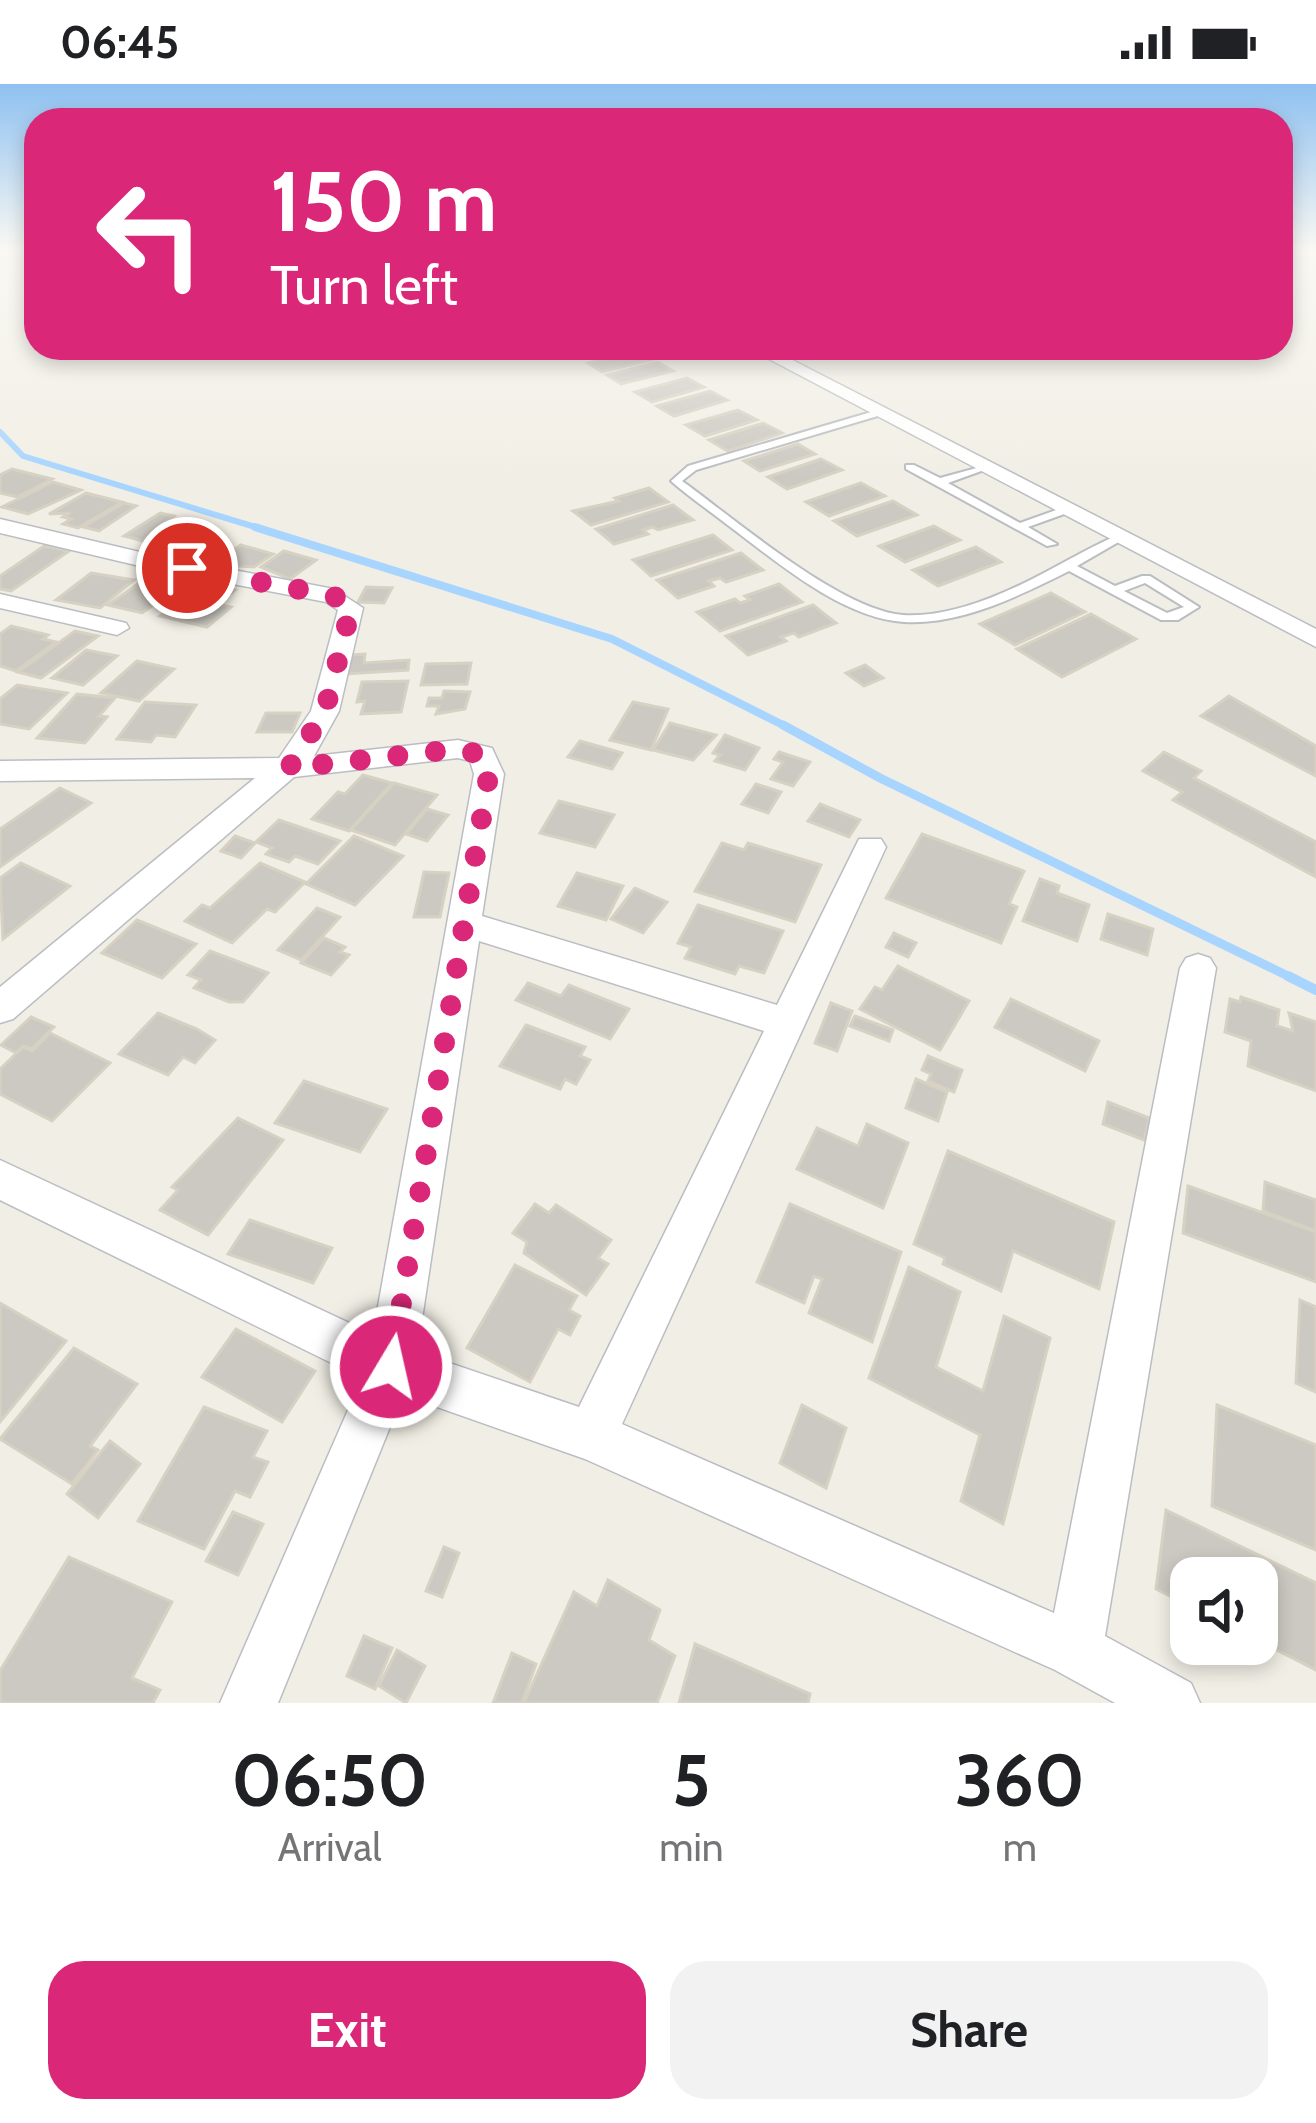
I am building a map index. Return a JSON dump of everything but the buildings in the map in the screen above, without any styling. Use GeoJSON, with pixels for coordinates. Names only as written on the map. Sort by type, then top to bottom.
{"type":"FeatureCollection","features":[{"type":"Feature","properties":{"kind":"street"},"geometry":{"type":"LineString","coordinates":[[779,360],[1316,639]]}},
{"type":"Feature","properties":{"kind":"street"},"geometry":{"type":"LineString","coordinates":[[0,526],[144,560],[334,596],[351,608],[325,711],[289,768],[0,1008]]}},
{"type":"Feature","properties":{"kind":"street"},"geometry":{"type":"LineString","coordinates":[[0,601],[117,628]]}},
{"type":"Feature","properties":{"kind":"street"},"geometry":{"type":"LineString","coordinates":[[0,771],[289,768],[458,749],[482,755],[489,773],[391,1367],[249,1703]]}},
{"type":"Feature","properties":{"kind":"street"},"geometry":{"type":"LineString","coordinates":[[591,1436],[869,848]]}},
{"type":"Feature","properties":{"kind":"street"},"geometry":{"type":"LineString","coordinates":[[464,923],[786,1024]]}},
{"type":"Feature","properties":{"kind":"street"},"geometry":{"type":"LineString","coordinates":[[1075,1650],[1198,968]]}},
{"type":"Feature","properties":{"kind":"street"},"geometry":{"type":"LineString","coordinates":[[0,1179],[391,1367],[591,1436],[1075,1650],[1171,1703]]}},
{"type":"Feature","properties":{"kind":"lane"},"geometry":{"type":"LineString","coordinates":[[878,413],[692,468],[676,481],[827,587],[875,614],[907,618],[980,604],[1070,567],[1118,538]]}},
{"type":"Feature","properties":{"kind":"lane"},"geometry":{"type":"LineString","coordinates":[[910,467],[1052,544]]}},
{"type":"Feature","properties":{"kind":"lane"},"geometry":{"type":"LineString","coordinates":[[938,482],[980,468]]}},
{"type":"Feature","properties":{"kind":"lane"},"geometry":{"type":"LineString","coordinates":[[1018,527],[1063,511]]}},
{"type":"Feature","properties":{"kind":"lane"},"geometry":{"type":"LineString","coordinates":[[1070,567],[1165,617],[1192,607],[1146,578],[1116,590]]}},
{"type":"Feature","properties":{"kind":"waterway"},"geometry":{"type":"LineString","coordinates":[[0,432],[23,456],[265,530]]}},
{"type":"Feature","properties":{"kind":"waterway"},"geometry":{"type":"LineString","coordinates":[[255,527],[612,639],[789,728]]}},
{"type":"Feature","properties":{"kind":"waterway"},"geometry":{"type":"LineString","coordinates":[[783,725],[880,778],[1294,979]]}},
{"type":"Feature","properties":{"kind":"waterway"},"geometry":{"type":"LineString","coordinates":[[1288,976],[1294,979]]}},
{"type":"Feature","properties":{"kind":"waterway"},"geometry":{"type":"LineString","coordinates":[[1294,979],[1316,990]]}},
{"type":"Feature","properties":{"kind":"route"},"geometry":{"type":"LineString","coordinates":[[187,568],[334,596],[351,608],[325,711],[289,768],[458,749],[482,755],[489,773],[391,1367]]}}]}
